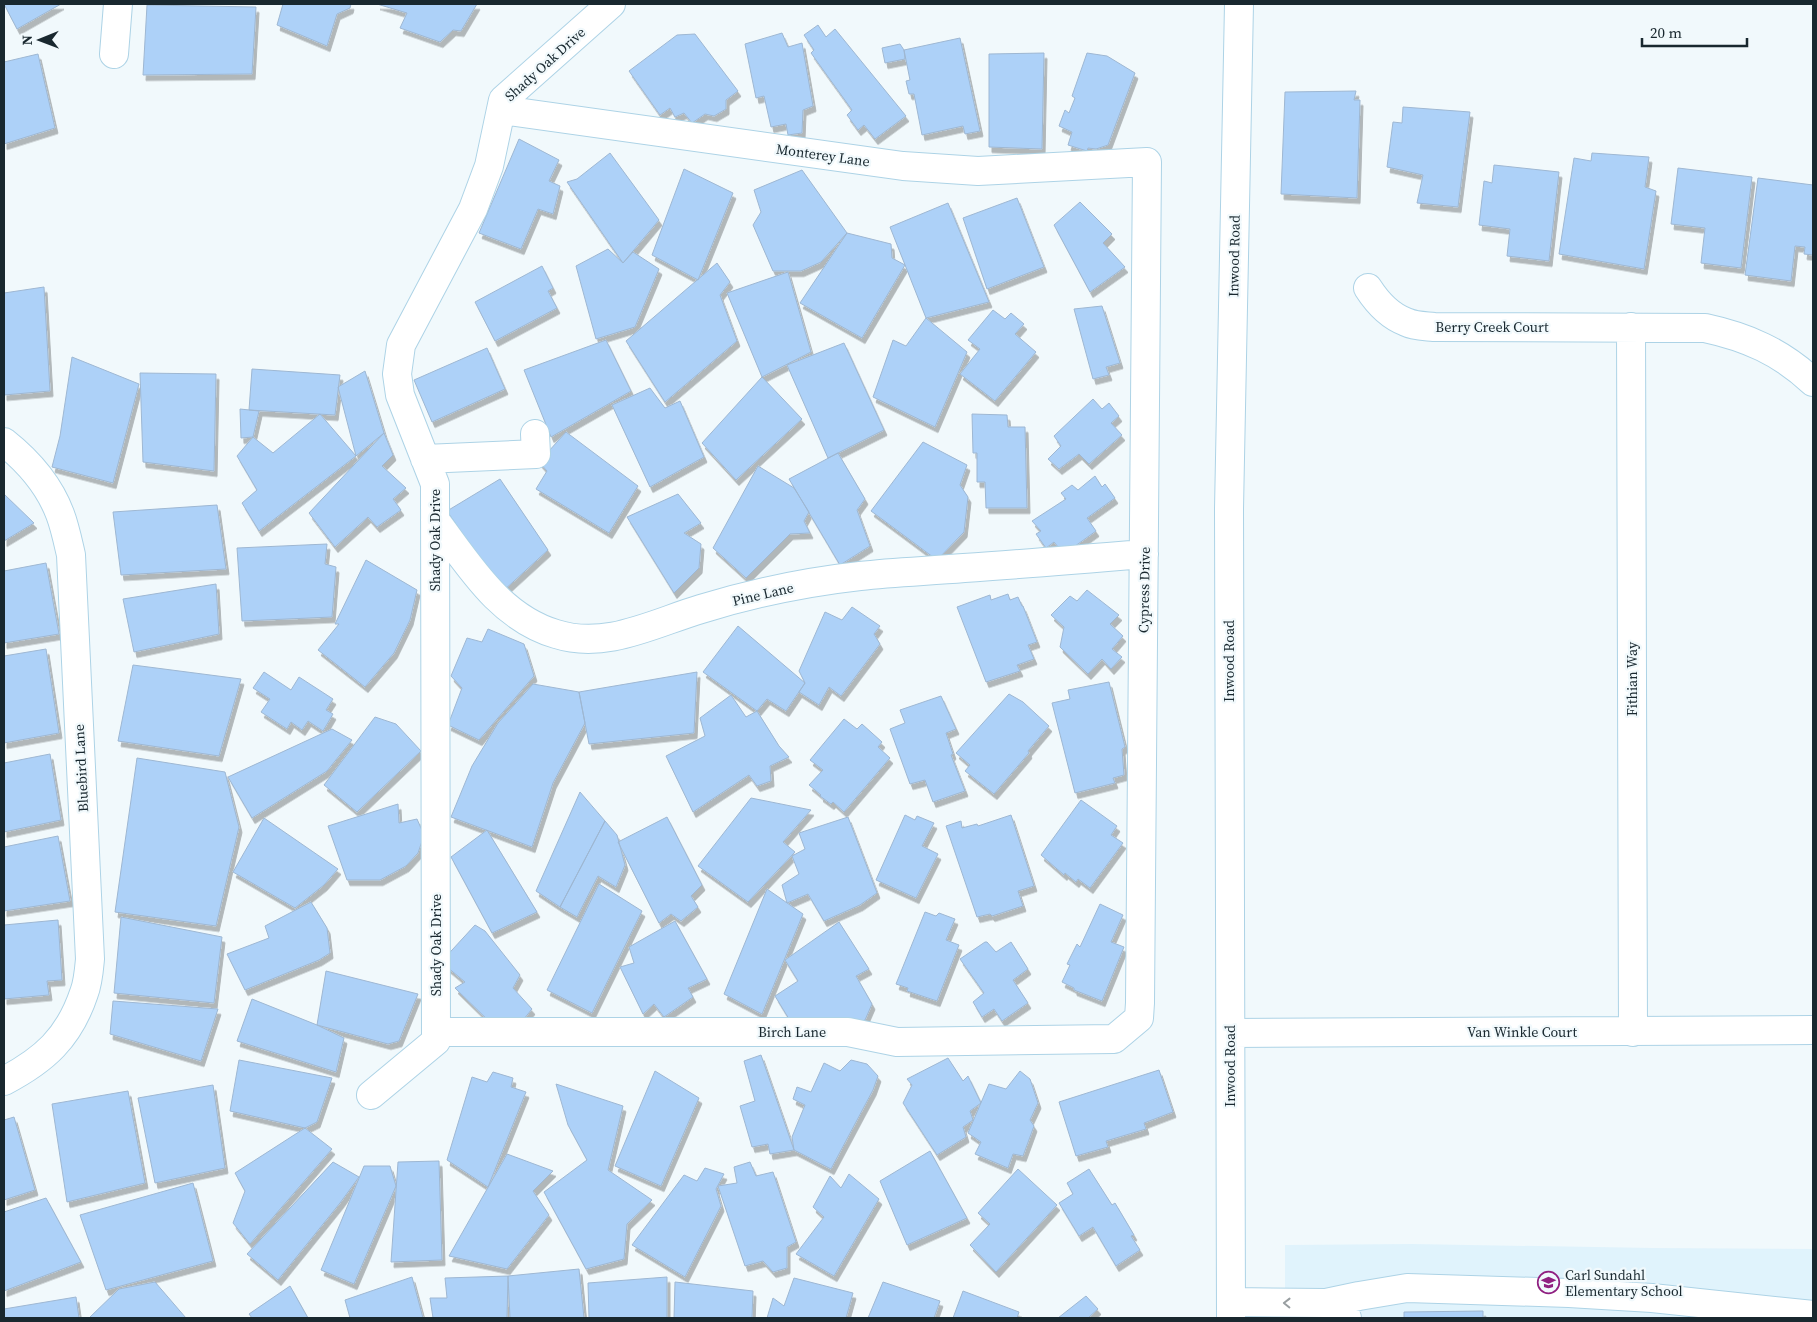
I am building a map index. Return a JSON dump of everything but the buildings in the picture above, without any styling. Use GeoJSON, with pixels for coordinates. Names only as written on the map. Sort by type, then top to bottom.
{"type":"FeatureCollection","features":[{"type":"Feature","properties":{"kind":"street"},"geometry":{"type":"LineString","coordinates":[[114,54],[118,4]]}},
{"type":"Feature","properties":{"kind":"street","name":"Shady Oak Drive"},"geometry":{"type":"LineString","coordinates":[[436,1032],[435,484],[400,395],[397,374],[401,345],[473,210],[489,166],[503,100],[611,4]]}},
{"type":"Feature","properties":{"kind":"street","name":"Inwood Road"},"geometry":{"type":"LineString","coordinates":[[1230,1310],[1229,509],[1239,4]]}},
{"type":"Feature","properties":{"kind":"street","name":"Monterey Lane"},"geometry":{"type":"LineString","coordinates":[[500,110],[903,166],[978,171],[1147,162]]}},
{"type":"Feature","properties":{"kind":"street","name":"Cypress Drive"},"geometry":{"type":"LineString","coordinates":[[1138,1018],[1140,1003],[1147,162]]}},
{"type":"Feature","properties":{"kind":"street","name":"Berry Creek Court"},"geometry":{"type":"LineString","coordinates":[[1368,288],[1384,309],[1407,323],[1434,327],[1705,328],[1731,334],[1779,354],[1813,382]]}},
{"type":"Feature","properties":{"kind":"street","name":"Fithian Way"},"geometry":{"type":"LineString","coordinates":[[1631,327],[1633,1032]]}},
{"type":"Feature","properties":{"kind":"street"},"geometry":{"type":"LineString","coordinates":[[425,459],[536,454],[535,434]]}},
{"type":"Feature","properties":{"kind":"street","name":"Bluebird Lane"},"geometry":{"type":"LineString","coordinates":[[4,442],[20,455],[43,482],[60,514],[71,555],[90,959],[85,993],[68,1028],[50,1051],[28,1068],[4,1081]]}},
{"type":"Feature","properties":{"kind":"street","name":"Pine Lane"},"geometry":{"type":"LineString","coordinates":[[435,520],[487,590],[507,609],[531,625],[557,635],[592,640],[620,636],[702,609],[787,587],[859,576],[1144,554]]}},
{"type":"Feature","properties":{"kind":"street","name":"Birch Lane"},"geometry":{"type":"LineString","coordinates":[[436,1032],[848,1032],[897,1042],[1114,1039],[1138,1018]]}},
{"type":"Feature","properties":{"kind":"street","name":"Van Winkle Court"},"geometry":{"type":"LineString","coordinates":[[1230,1033],[1813,1030]]}},
{"type":"Feature","properties":{"kind":"street"},"geometry":{"type":"LineString","coordinates":[[371,1095],[436,1041],[436,1032]]}},
{"type":"Feature","properties":{"kind":"street"},"geometry":{"type":"LineString","coordinates":[[1230,1310],[1337,1311],[1359,1296],[1407,1288],[1569,1293],[1813,1314]]}},
{"type":"Feature","properties":{"kind":"shaded area","name":"Carl Sundahl Elementary School"},"geometry":{"type":"Polygon","coordinates":[[[1412,1244],[1813,1249],[1813,1318],[1285,1318],[1285,1245],[1412,1244]]]}},
{"type":"Feature","properties":{"kind":"place","name":"Carl Sundahl Elementary School"},"geometry":{"type":"Point","coordinates":[1549,1283]}}]}
